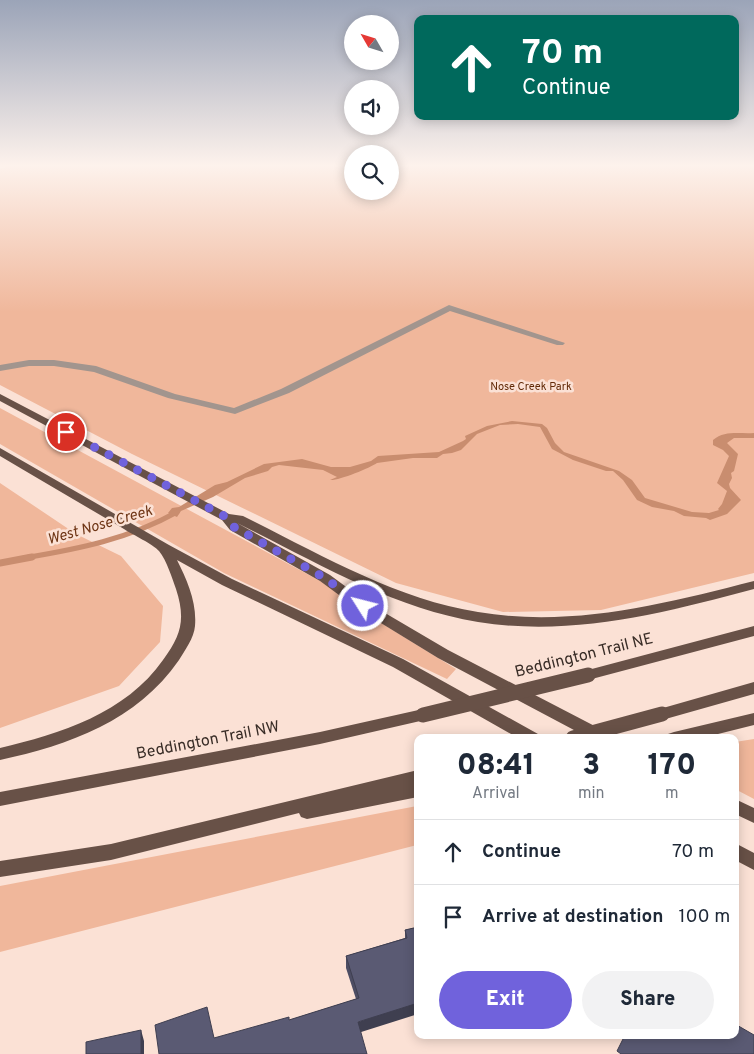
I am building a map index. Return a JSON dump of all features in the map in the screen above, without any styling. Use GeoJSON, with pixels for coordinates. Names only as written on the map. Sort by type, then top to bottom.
{"type":"FeatureCollection","features":[{"type":"Feature","properties":{"kind":"main road"},"geometry":{"type":"LineString","coordinates":[[0,397],[226,517],[239,518],[371,583],[408,597],[476,617],[504,621],[568,622],[635,614],[754,584]]}},
{"type":"Feature","properties":{"kind":"main road"},"geometry":{"type":"LineString","coordinates":[[0,451],[164,548],[227,582],[398,663],[525,734]]}},
{"type":"Feature","properties":{"kind":"main road"},"geometry":{"type":"LineString","coordinates":[[226,517],[234,527],[325,578],[400,629],[443,654],[596,734]]}},
{"type":"Feature","properties":{"kind":"main road"},"geometry":{"type":"LineString","coordinates":[[0,754],[69,735],[98,722],[131,702],[155,681],[172,659],[188,629],[186,599],[179,578],[164,548]]}},
{"type":"Feature","properties":{"kind":"main road","name":"Beddington Trail NE"},"geometry":{"type":"LineString","coordinates":[[423,715],[588,675],[754,631]]}},
{"type":"Feature","properties":{"kind":"main road"},"geometry":{"type":"LineString","coordinates":[[588,734],[754,688]]}},
{"type":"Feature","properties":{"kind":"main road","name":"Beddington Trail NW"},"geometry":{"type":"LineString","coordinates":[[0,799],[320,738],[423,715]]}},
{"type":"Feature","properties":{"kind":"main road"},"geometry":{"type":"LineString","coordinates":[[691,734],[754,719]]}},
{"type":"Feature","properties":{"kind":"main road"},"geometry":{"type":"LineString","coordinates":[[111,852],[414,778]]}},
{"type":"Feature","properties":{"kind":"main road"},"geometry":{"type":"LineString","coordinates":[[0,869],[111,852],[414,791]]}},
{"type":"Feature","properties":{"kind":"main road"},"geometry":{"type":"LineString","coordinates":[[739,808],[754,816]]}},
{"type":"Feature","properties":{"kind":"main road"},"geometry":{"type":"LineString","coordinates":[[739,854],[754,862]]}},
{"type":"Feature","properties":{"kind":"street"},"geometry":{"type":"LineString","coordinates":[[0,368],[29,363],[54,363],[96,369],[172,396],[235,411],[284,391],[448,308],[560,344]]}},
{"type":"Feature","properties":{"kind":"green space","name":"Nose Creek Park"},"geometry":{"type":"Polygon","coordinates":[[[0,213],[754,213],[754,573],[601,610],[503,612],[396,583],[132,454],[0,385],[0,213]]]}},
{"type":"Feature","properties":{"kind":"green space"},"geometry":{"type":"Polygon","coordinates":[[[0,408],[322,582],[365,613],[456,669],[447,679],[224,573],[0,444],[0,408]]]}},
{"type":"Feature","properties":{"kind":"green space"},"geometry":{"type":"Polygon","coordinates":[[[0,483],[76,534],[121,556],[163,606],[160,642],[119,686],[0,728],[0,483]]]}},
{"type":"Feature","properties":{"kind":"green space"},"geometry":{"type":"Polygon","coordinates":[[[754,739],[754,799],[739,791],[739,741],[754,739]]]}},
{"type":"Feature","properties":{"kind":"green space"},"geometry":{"type":"Polygon","coordinates":[[[414,807],[414,846],[0,952],[0,886],[414,807]]]}},
{"type":"Feature","properties":{"kind":"shaded area"},"geometry":{"type":"Polygon","coordinates":[[[512,421],[542,424],[547,428],[555,443],[564,452],[619,471],[632,480],[645,498],[692,512],[709,513],[719,510],[727,491],[717,483],[729,456],[723,450],[713,445],[713,440],[722,435],[732,433],[754,433],[754,438],[734,438],[727,443],[738,454],[729,484],[730,488],[741,500],[727,514],[710,520],[684,516],[674,511],[652,507],[637,500],[623,480],[613,471],[606,471],[573,460],[552,449],[540,427],[518,424],[500,425],[477,434],[461,450],[443,454],[437,458],[413,458],[377,463],[354,474],[334,480],[330,480],[337,477],[323,470],[279,465],[272,467],[268,471],[245,478],[213,497],[181,511],[177,517],[168,513],[172,508],[179,507],[215,485],[227,482],[264,464],[302,459],[331,467],[350,467],[371,461],[378,456],[439,452],[463,441],[466,439],[465,436],[487,426],[512,421]]]}},
{"type":"Feature","properties":{"kind":"building"},"geometry":{"type":"Polygon","coordinates":[[[414,928],[414,1004],[358,1022],[367,1054],[159,1054],[155,1025],[207,1007],[214,1038],[289,1017],[289,1020],[359,998],[346,956],[407,938],[405,930],[414,928]]]}},
{"type":"Feature","properties":{"kind":"building"},"geometry":{"type":"Polygon","coordinates":[[[739,1026],[754,1035],[754,1054],[621,1054],[617,1051],[623,1039],[739,1039],[739,1026]]]}},
{"type":"Feature","properties":{"kind":"building"},"geometry":{"type":"Polygon","coordinates":[[[141,1030],[141,1054],[86,1054],[86,1042],[141,1030]]]}},
{"type":"Feature","properties":{"kind":"waterway","name":"West Nose Creek"},"geometry":{"type":"LineString","coordinates":[[24,558],[103,542],[140,529],[177,512]]}},
{"type":"Feature","properties":{"kind":"waterway","name":"West Nose Creek"},"geometry":{"type":"LineString","coordinates":[[0,563],[32,557]]}},
{"type":"Feature","properties":{"kind":"route"},"geometry":{"type":"LineString","coordinates":[[66,432],[226,517],[234,527],[325,578],[363,606]]}}]}
